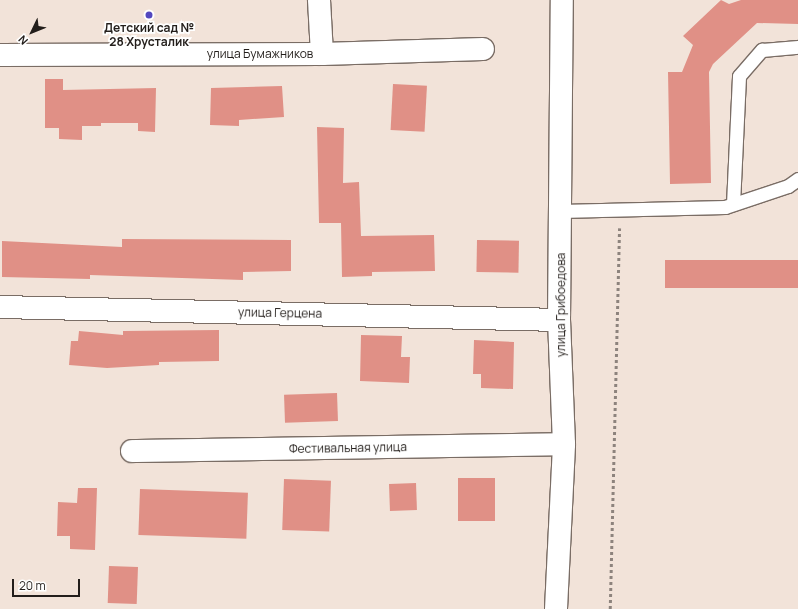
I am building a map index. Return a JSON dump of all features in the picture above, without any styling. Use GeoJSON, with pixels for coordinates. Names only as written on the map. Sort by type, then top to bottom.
{"type":"FeatureCollection","features":[{"type":"Feature","properties":{"kind":"street","name":"улица Бумажников"},"geometry":{"type":"LineString","coordinates":[[0,55],[322,54],[319,0]]}},
{"type":"Feature","properties":{"kind":"street","name":"улица Грибоедова"},"geometry":{"type":"LineString","coordinates":[[556,609],[564,444],[560,320],[562,0]]}},
{"type":"Feature","properties":{"kind":"street"},"geometry":{"type":"LineString","coordinates":[[322,54],[483,49]]}},
{"type":"Feature","properties":{"kind":"street","name":"улица Герцена"},"geometry":{"type":"LineString","coordinates":[[0,307],[560,320]]}},
{"type":"Feature","properties":{"kind":"street","name":"Фестивальная улица"},"geometry":{"type":"LineString","coordinates":[[132,451],[564,444]]}},
{"type":"Feature","properties":{"kind":"lane"},"geometry":{"type":"LineString","coordinates":[[733,204],[739,76],[762,50],[798,47]]}},
{"type":"Feature","properties":{"kind":"lane"},"geometry":{"type":"LineString","coordinates":[[560,211],[619,209],[688,210],[733,204],[788,186],[798,179]]}},
{"type":"Feature","properties":{"kind":"path"},"geometry":{"type":"LineString","coordinates":[[610,609],[619,209]]}},
{"type":"Feature","properties":{"kind":"building"},"geometry":{"type":"Polygon","coordinates":[[[721,0],[729,4],[741,0],[798,0],[798,24],[757,23],[713,64],[709,72],[711,183],[670,184],[668,72],[682,72],[693,45],[683,36],[721,0]]]}},
{"type":"Feature","properties":{"kind":"building"},"geometry":{"type":"Polygon","coordinates":[[[45,79],[63,79],[63,90],[156,88],[155,132],[138,131],[138,123],[101,123],[101,126],[82,126],[82,140],[59,139],[59,128],[45,128],[45,79]]]}},
{"type":"Feature","properties":{"kind":"building"},"geometry":{"type":"Polygon","coordinates":[[[393,84],[427,86],[425,132],[391,130],[393,84]]]}},
{"type":"Feature","properties":{"kind":"building"},"geometry":{"type":"Polygon","coordinates":[[[282,86],[284,117],[239,120],[239,126],[210,125],[211,88],[282,86]]]}},
{"type":"Feature","properties":{"kind":"building"},"geometry":{"type":"Polygon","coordinates":[[[317,127],[344,128],[343,183],[359,182],[361,236],[434,235],[435,271],[372,272],[372,276],[342,277],[341,223],[319,223],[317,127]]]}},
{"type":"Feature","properties":{"kind":"building"},"geometry":{"type":"Polygon","coordinates":[[[122,239],[291,240],[291,271],[243,272],[243,280],[90,275],[90,279],[2,277],[2,241],[122,247],[122,239]]]}},
{"type":"Feature","properties":{"kind":"building"},"geometry":{"type":"Polygon","coordinates":[[[477,240],[519,241],[518,273],[476,272],[477,240]]]}},
{"type":"Feature","properties":{"kind":"building"},"geometry":{"type":"Polygon","coordinates":[[[665,260],[798,260],[798,288],[665,288],[665,260]]]}},
{"type":"Feature","properties":{"kind":"building"},"geometry":{"type":"Polygon","coordinates":[[[219,330],[219,361],[159,362],[159,365],[107,368],[69,365],[71,341],[78,341],[79,331],[123,335],[123,331],[219,330]]]}},
{"type":"Feature","properties":{"kind":"building"},"geometry":{"type":"Polygon","coordinates":[[[361,335],[402,336],[401,357],[410,357],[409,383],[360,381],[361,335]]]}},
{"type":"Feature","properties":{"kind":"building"},"geometry":{"type":"Polygon","coordinates":[[[474,340],[514,342],[513,389],[481,388],[481,374],[473,374],[474,340]]]}},
{"type":"Feature","properties":{"kind":"building"},"geometry":{"type":"Polygon","coordinates":[[[337,393],[338,421],[285,423],[284,395],[337,393]]]}},
{"type":"Feature","properties":{"kind":"building"},"geometry":{"type":"Polygon","coordinates":[[[458,478],[495,478],[495,521],[458,521],[458,478]]]}},
{"type":"Feature","properties":{"kind":"building"},"geometry":{"type":"Polygon","coordinates":[[[284,479],[331,481],[329,532],[282,530],[284,479]]]}},
{"type":"Feature","properties":{"kind":"building"},"geometry":{"type":"Polygon","coordinates":[[[416,483],[417,510],[390,511],[389,484],[416,483]]]}},
{"type":"Feature","properties":{"kind":"building"},"geometry":{"type":"Polygon","coordinates":[[[78,488],[97,488],[95,550],[70,549],[70,536],[57,536],[58,502],[77,503],[78,488]]]}},
{"type":"Feature","properties":{"kind":"building"},"geometry":{"type":"Polygon","coordinates":[[[140,489],[248,493],[246,539],[138,535],[140,489]]]}},
{"type":"Feature","properties":{"kind":"building"},"geometry":{"type":"Polygon","coordinates":[[[109,566],[138,567],[137,604],[108,603],[109,566]]]}},
{"type":"Feature","properties":{"kind":"place","name":"Детский сад № 28 Хрусталик"},"geometry":{"type":"Point","coordinates":[149,15]}}]}
